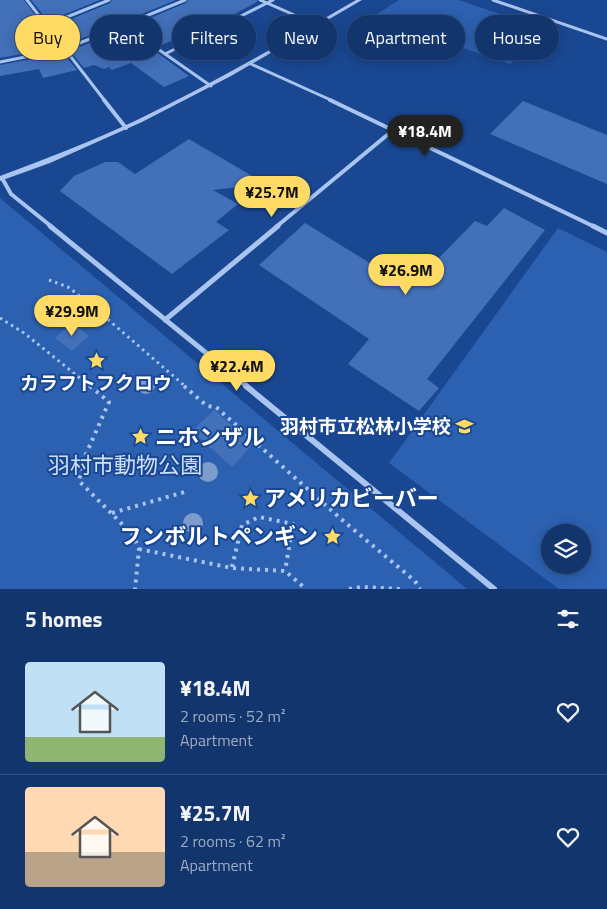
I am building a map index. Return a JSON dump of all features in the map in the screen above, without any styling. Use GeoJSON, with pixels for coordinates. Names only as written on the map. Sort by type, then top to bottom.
{"type":"FeatureCollection","features":[{"type":"Feature","properties":{"kind":"street"},"geometry":{"type":"LineString","coordinates":[[28,0],[39,15]]}},
{"type":"Feature","properties":{"kind":"street"},"geometry":{"type":"LineString","coordinates":[[72,15],[109,0]]}},
{"type":"Feature","properties":{"kind":"street"},"geometry":{"type":"LineString","coordinates":[[150,15],[185,0]]}},
{"type":"Feature","properties":{"kind":"street"},"geometry":{"type":"LineString","coordinates":[[260,0],[294,15]]}},
{"type":"Feature","properties":{"kind":"street"},"geometry":{"type":"LineString","coordinates":[[165,54],[273,0]]}},
{"type":"Feature","properties":{"kind":"street"},"geometry":{"type":"LineString","coordinates":[[334,15],[360,0]]}},
{"type":"Feature","properties":{"kind":"street"},"geometry":{"type":"LineString","coordinates":[[493,0],[607,39]]}},
{"type":"Feature","properties":{"kind":"street"},"geometry":{"type":"LineString","coordinates":[[162,52],[211,86]]}},
{"type":"Feature","properties":{"kind":"street"},"geometry":{"type":"LineString","coordinates":[[266,55],[211,86],[126,128],[1,178],[11,194],[494,589]]}},
{"type":"Feature","properties":{"kind":"street"},"geometry":{"type":"LineString","coordinates":[[0,62],[15,59]]}},
{"type":"Feature","properties":{"kind":"street"},"geometry":{"type":"LineString","coordinates":[[73,60],[126,128]]}},
{"type":"Feature","properties":{"kind":"street"},"geometry":{"type":"LineString","coordinates":[[251,64],[321,95],[392,131],[607,233]]}},
{"type":"Feature","properties":{"kind":"street"},"geometry":{"type":"LineString","coordinates":[[165,320],[392,131]]}},
{"type":"Feature","properties":{"kind":"path"},"geometry":{"type":"LineString","coordinates":[[49,280],[68,287],[90,303],[207,406],[216,407],[334,513],[415,581],[420,589]]}},
{"type":"Feature","properties":{"kind":"path"},"geometry":{"type":"LineString","coordinates":[[0,318],[24,333],[109,402],[83,461],[79,481],[133,534],[138,549],[135,589]]}},
{"type":"Feature","properties":{"kind":"path"},"geometry":{"type":"LineString","coordinates":[[112,513],[188,491]]}},
{"type":"Feature","properties":{"kind":"path"},"geometry":{"type":"LineString","coordinates":[[232,568],[242,524],[259,517],[293,524],[285,571]]}},
{"type":"Feature","properties":{"kind":"path"},"geometry":{"type":"LineString","coordinates":[[138,549],[232,568],[285,571],[306,589]]}},
{"type":"Feature","properties":{"kind":"path"},"geometry":{"type":"LineString","coordinates":[[349,589],[362,587],[400,589]]}},
{"type":"Feature","properties":{"kind":"green space"},"geometry":{"type":"Polygon","coordinates":[[[399,0],[459,0],[503,15],[475,15],[475,52],[465,49],[465,15],[375,15],[399,0]]]}},
{"type":"Feature","properties":{"kind":"green space"},"geometry":{"type":"Polygon","coordinates":[[[498,60],[514,60],[510,64],[498,60]]]}},
{"type":"Feature","properties":{"kind":"green space","name":"羽村市動物公園"},"geometry":{"type":"Polygon","coordinates":[[[0,198],[467,589],[0,589],[0,198]]]}},
{"type":"Feature","properties":{"kind":"green space"},"geometry":{"type":"Polygon","coordinates":[[[558,228],[607,252],[607,589],[559,589],[389,463],[558,228]]]}},
{"type":"Feature","properties":{"kind":"building"},"geometry":{"type":"Polygon","coordinates":[[[0,0],[24,0],[35,15],[15,15],[15,55],[0,58],[0,0]]]}},
{"type":"Feature","properties":{"kind":"building"},"geometry":{"type":"Polygon","coordinates":[[[31,0],[100,0],[63,15],[43,15],[31,0]]]}},
{"type":"Feature","properties":{"kind":"building"},"geometry":{"type":"Polygon","coordinates":[[[112,0],[176,0],[139,15],[90,15],[90,35],[80,39],[80,15],[110,3],[112,0]]]}},
{"type":"Feature","properties":{"kind":"building"},"geometry":{"type":"Polygon","coordinates":[[[188,0],[257,0],[257,2],[233,15],[172,15],[172,41],[162,45],[162,15],[157,15],[186,3],[188,0]]]}},
{"type":"Feature","properties":{"kind":"building"},"geometry":{"type":"Polygon","coordinates":[[[90,43],[90,60],[162,60],[162,56],[189,76],[164,87],[131,63],[112,70],[109,67],[104,69],[94,65],[84,68],[77,60],[80,60],[80,47],[90,43]]]}},
{"type":"Feature","properties":{"kind":"building"},"geometry":{"type":"Polygon","coordinates":[[[26,60],[69,60],[77,70],[43,78],[39,69],[0,76],[0,65],[26,60]]]}},
{"type":"Feature","properties":{"kind":"building"},"geometry":{"type":"Polygon","coordinates":[[[523,101],[607,135],[607,184],[490,134],[523,101]]]}},
{"type":"Feature","properties":{"kind":"building"},"geometry":{"type":"Polygon","coordinates":[[[189,139],[266,184],[213,190],[238,204],[216,222],[229,230],[172,274],[60,191],[74,176],[105,162],[118,162],[135,174],[189,139]]]}},
{"type":"Feature","properties":{"kind":"building"},"geometry":{"type":"Polygon","coordinates":[[[504,208],[545,230],[427,379],[439,388],[419,411],[348,364],[369,339],[259,265],[305,223],[386,273],[405,253],[431,266],[475,221],[487,226],[504,208]]]}},
{"type":"Feature","properties":{"kind":"building"},"geometry":{"type":"Polygon","coordinates":[[[72,323],[89,336],[72,351],[55,338],[72,323]]]}},
{"type":"Feature","properties":{"kind":"building"},"geometry":{"type":"Polygon","coordinates":[[[214,410],[253,444],[232,467],[192,431],[214,410]]]}},
{"type":"Feature","properties":{"kind":"place","name":"カラフトフクロウ"},"geometry":{"type":"Point","coordinates":[96,360]}},
{"type":"Feature","properties":{"kind":"place","name":"羽村市立松林小学校"},"geometry":{"type":"Point","coordinates":[465,426]}},
{"type":"Feature","properties":{"kind":"place","name":"ニホンザル"},"geometry":{"type":"Point","coordinates":[141,437]}},
{"type":"Feature","properties":{"kind":"place","name":"アメリカビーバー"},"geometry":{"type":"Point","coordinates":[250,498]}},
{"type":"Feature","properties":{"kind":"place","name":"フンボルトペンギン"},"geometry":{"type":"Point","coordinates":[332,536]}}]}
